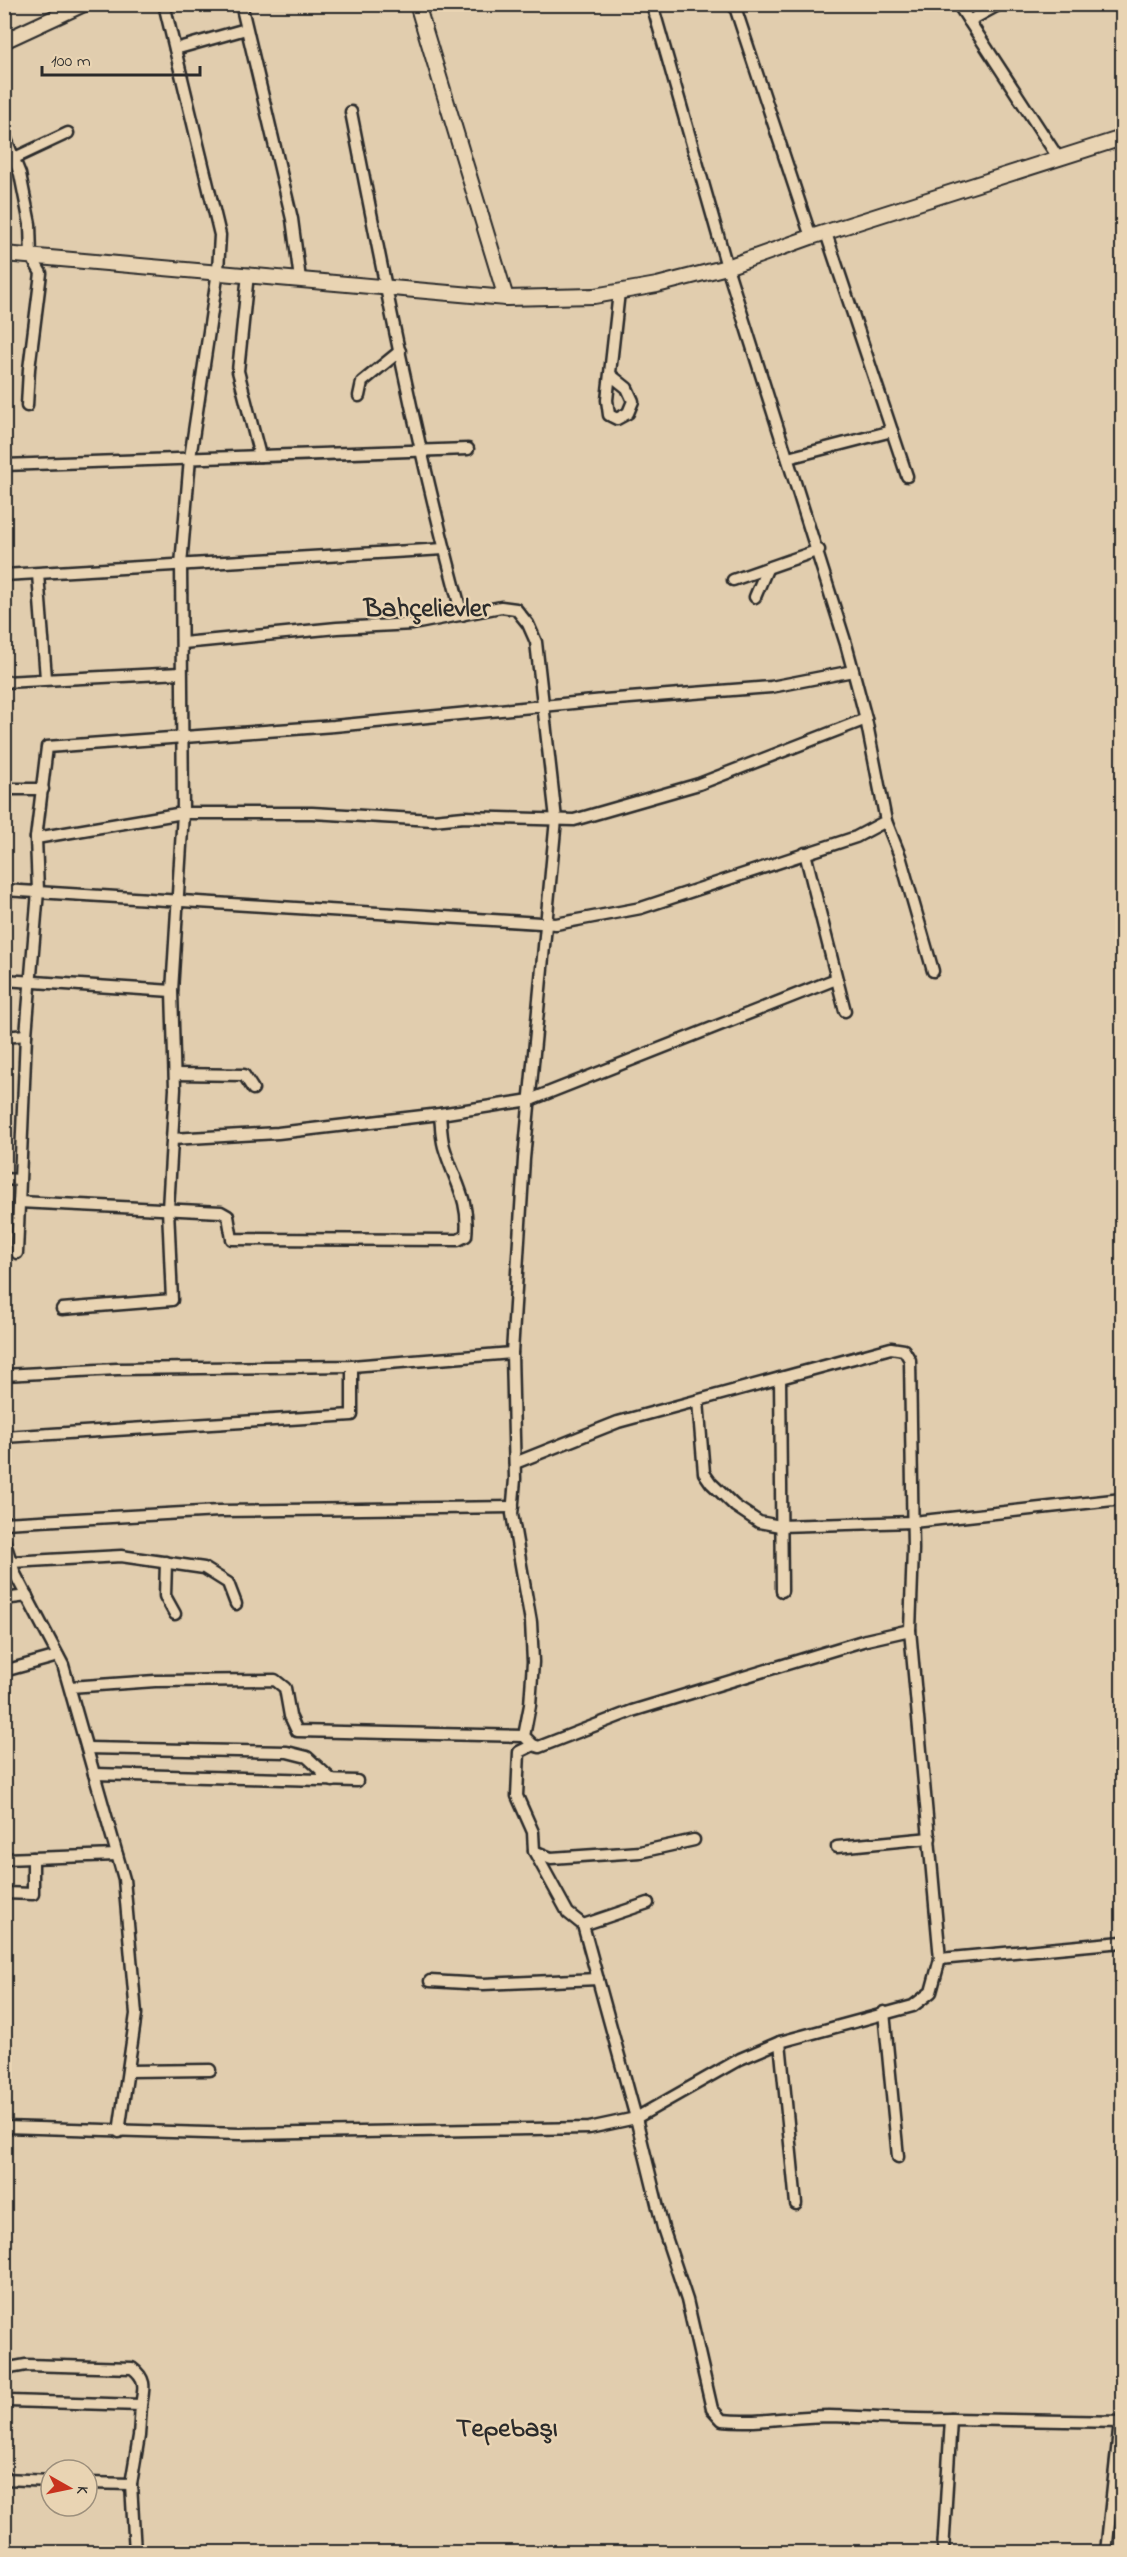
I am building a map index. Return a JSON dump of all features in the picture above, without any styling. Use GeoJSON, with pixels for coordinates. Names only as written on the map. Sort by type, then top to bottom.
{"type":"FeatureCollection","features":[{"type":"Feature","properties":{"kind":"street"},"geometry":{"type":"LineString","coordinates":[[4,41],[60,10],[84,4]]}},
{"type":"Feature","properties":{"kind":"street"},"geometry":{"type":"LineString","coordinates":[[62,1309],[172,1300],[168,1209],[175,1074],[172,991],[183,813],[180,737],[183,643],[181,565],[190,458],[218,271],[220,235],[164,4]]}},
{"type":"Feature","properties":{"kind":"street"},"geometry":{"type":"LineString","coordinates":[[241,4],[292,219],[300,279]]}},
{"type":"Feature","properties":{"kind":"street"},"geometry":{"type":"LineString","coordinates":[[417,4],[506,298]]}},
{"type":"Feature","properties":{"kind":"street"},"geometry":{"type":"LineString","coordinates":[[652,4],[727,267],[819,550],[866,719],[886,821],[900,856],[933,971]]}},
{"type":"Feature","properties":{"kind":"street"},"geometry":{"type":"LineString","coordinates":[[734,4],[811,237]]}},
{"type":"Feature","properties":{"kind":"street"},"geometry":{"type":"LineString","coordinates":[[958,4],[1059,159]]}},
{"type":"Feature","properties":{"kind":"street"},"geometry":{"type":"LineString","coordinates":[[969,21],[1000,4]]}},
{"type":"Feature","properties":{"kind":"street"},"geometry":{"type":"LineString","coordinates":[[175,49],[246,28]]}},
{"type":"Feature","properties":{"kind":"street"},"geometry":{"type":"LineString","coordinates":[[351,112],[400,351],[444,549],[462,615]]}},
{"type":"Feature","properties":{"kind":"street"},"geometry":{"type":"LineString","coordinates":[[9,161],[68,133]]}},
{"type":"Feature","properties":{"kind":"street"},"geometry":{"type":"LineString","coordinates":[[4,134],[9,161],[20,174],[30,224],[32,256],[41,273],[29,369],[27,406]]}},
{"type":"Feature","properties":{"kind":"street"},"geometry":{"type":"LineString","coordinates":[[4,254],[506,298],[594,296],[727,267],[826,232],[1121,140]]}},
{"type":"Feature","properties":{"kind":"street"},"geometry":{"type":"LineString","coordinates":[[826,232],[907,476]]}},
{"type":"Feature","properties":{"kind":"street"},"geometry":{"type":"LineString","coordinates":[[248,274],[238,371],[260,456]]}},
{"type":"Feature","properties":{"kind":"street"},"geometry":{"type":"LineString","coordinates":[[612,376],[610,355],[619,292]]}},
{"type":"Feature","properties":{"kind":"street"},"geometry":{"type":"LineString","coordinates":[[359,396],[362,382],[400,351]]}},
{"type":"Feature","properties":{"kind":"street"},"geometry":{"type":"LineString","coordinates":[[788,458],[892,431]]}},
{"type":"Feature","properties":{"kind":"street"},"geometry":{"type":"LineString","coordinates":[[4,465],[468,449]]}},
{"type":"Feature","properties":{"kind":"street"},"geometry":{"type":"LineString","coordinates":[[4,575],[444,549]]}},
{"type":"Feature","properties":{"kind":"street"},"geometry":{"type":"LineString","coordinates":[[733,580],[819,550]]}},
{"type":"Feature","properties":{"kind":"street"},"geometry":{"type":"LineString","coordinates":[[755,597],[767,569]]}},
{"type":"Feature","properties":{"kind":"street"},"geometry":{"type":"LineString","coordinates":[[38,574],[46,678]]}},
{"type":"Feature","properties":{"kind":"street"},"geometry":{"type":"LineString","coordinates":[[183,643],[337,628],[413,624],[486,609],[516,609],[528,624],[536,642],[556,819],[530,1100],[512,1353],[515,1463],[513,1508],[531,1622],[532,1686],[524,1736]]}},
{"type":"Feature","properties":{"kind":"street"},"geometry":{"type":"LineString","coordinates":[[16,1253],[26,1035],[38,891],[36,838],[47,747],[334,726],[771,687],[853,671]]}},
{"type":"Feature","properties":{"kind":"street"},"geometry":{"type":"LineString","coordinates":[[4,682],[46,678],[89,679],[181,673]]}},
{"type":"Feature","properties":{"kind":"street"},"geometry":{"type":"LineString","coordinates":[[36,838],[183,813],[312,813],[433,820],[464,817],[556,819],[585,817],[699,784],[866,719]]}},
{"type":"Feature","properties":{"kind":"street"},"geometry":{"type":"LineString","coordinates":[[4,789],[43,789]]}},
{"type":"Feature","properties":{"kind":"street"},"geometry":{"type":"LineString","coordinates":[[4,890],[179,902],[548,921],[556,924],[599,918],[641,908],[856,837],[886,821]]}},
{"type":"Feature","properties":{"kind":"street"},"geometry":{"type":"LineString","coordinates":[[805,853],[845,1011]]}},
{"type":"Feature","properties":{"kind":"street"},"geometry":{"type":"LineString","coordinates":[[172,1139],[278,1133],[440,1114],[530,1100],[836,979]]}},
{"type":"Feature","properties":{"kind":"street"},"geometry":{"type":"LineString","coordinates":[[4,980],[172,991]]}},
{"type":"Feature","properties":{"kind":"street"},"geometry":{"type":"LineString","coordinates":[[4,1037],[26,1035]]}},
{"type":"Feature","properties":{"kind":"street"},"geometry":{"type":"LineString","coordinates":[[175,1074],[244,1075],[253,1089]]}},
{"type":"Feature","properties":{"kind":"street"},"geometry":{"type":"LineString","coordinates":[[19,1202],[220,1212],[228,1216],[232,1239],[458,1240],[466,1236],[465,1200],[444,1146],[440,1114]]}},
{"type":"Feature","properties":{"kind":"street"},"geometry":{"type":"LineString","coordinates":[[4,1179],[19,1180]]}},
{"type":"Feature","properties":{"kind":"street"},"geometry":{"type":"LineString","coordinates":[[4,2127],[240,2134],[589,2128],[636,2118],[740,2059],[780,2042],[913,2006],[931,1992],[940,1959],[910,1630],[913,1522],[910,1359],[904,1350],[891,1347],[618,1422],[515,1463]]}},
{"type":"Feature","properties":{"kind":"street"},"geometry":{"type":"LineString","coordinates":[[4,1376],[117,1369],[352,1366],[512,1353]]}},
{"type":"Feature","properties":{"kind":"street"},"geometry":{"type":"LineString","coordinates":[[4,1437],[352,1415],[352,1366]]}},
{"type":"Feature","properties":{"kind":"street"},"geometry":{"type":"LineString","coordinates":[[780,1378],[782,1591]]}},
{"type":"Feature","properties":{"kind":"street"},"geometry":{"type":"LineString","coordinates":[[698,1401],[704,1473],[711,1484],[735,1506],[759,1522],[783,1526],[913,1522],[1122,1499]]}},
{"type":"Feature","properties":{"kind":"street"},"geometry":{"type":"LineString","coordinates":[[4,1523],[219,1511],[513,1508]]}},
{"type":"Feature","properties":{"kind":"street"},"geometry":{"type":"LineString","coordinates":[[4,1540],[11,1562],[58,1656],[70,1687],[124,1879],[136,2014],[119,2132]]}},
{"type":"Feature","properties":{"kind":"street"},"geometry":{"type":"LineString","coordinates":[[11,1562],[121,1556],[204,1568],[228,1582],[236,1604]]}},
{"type":"Feature","properties":{"kind":"street"},"geometry":{"type":"LineString","coordinates":[[166,1562],[165,1596],[175,1614]]}},
{"type":"Feature","properties":{"kind":"street"},"geometry":{"type":"LineString","coordinates":[[4,1599],[27,1596]]}},
{"type":"Feature","properties":{"kind":"street"},"geometry":{"type":"LineString","coordinates":[[70,1687],[155,1681],[275,1680],[285,1688],[290,1716],[297,1731],[524,1736],[538,1747],[632,1711],[866,1640],[910,1630]]}},
{"type":"Feature","properties":{"kind":"street"},"geometry":{"type":"LineString","coordinates":[[4,1671],[58,1656]]}},
{"type":"Feature","properties":{"kind":"street"},"geometry":{"type":"LineString","coordinates":[[533,1745],[519,1752],[517,1796],[533,1833],[534,1851],[568,1913],[583,1925],[636,2118],[663,2228],[687,2300],[712,2409],[722,2421],[739,2422],[828,2416],[893,2420],[1121,2422],[1106,2553]]}},
{"type":"Feature","properties":{"kind":"street"},"geometry":{"type":"LineString","coordinates":[[87,1748],[287,1752],[307,1757],[333,1780]]}},
{"type":"Feature","properties":{"kind":"street"},"geometry":{"type":"LineString","coordinates":[[94,1774],[357,1781]]}},
{"type":"Feature","properties":{"kind":"street"},"geometry":{"type":"LineString","coordinates":[[837,1846],[930,1838]]}},
{"type":"Feature","properties":{"kind":"street"},"geometry":{"type":"LineString","coordinates":[[534,1851],[551,1858],[628,1853],[694,1840]]}},
{"type":"Feature","properties":{"kind":"street"},"geometry":{"type":"LineString","coordinates":[[4,1859],[117,1855]]}},
{"type":"Feature","properties":{"kind":"street"},"geometry":{"type":"LineString","coordinates":[[4,1893],[33,1894],[33,1858]]}},
{"type":"Feature","properties":{"kind":"street"},"geometry":{"type":"LineString","coordinates":[[583,1925],[648,1903]]}},
{"type":"Feature","properties":{"kind":"street"},"geometry":{"type":"LineString","coordinates":[[940,1959],[1122,1941]]}},
{"type":"Feature","properties":{"kind":"street"},"geometry":{"type":"LineString","coordinates":[[430,1981],[483,1984],[598,1979]]}},
{"type":"Feature","properties":{"kind":"street"},"geometry":{"type":"LineString","coordinates":[[884,2012],[898,2157]]}},
{"type":"Feature","properties":{"kind":"street"},"geometry":{"type":"LineString","coordinates":[[780,2042],[796,2204]]}},
{"type":"Feature","properties":{"kind":"street"},"geometry":{"type":"LineString","coordinates":[[128,2071],[210,2070]]}},
{"type":"Feature","properties":{"kind":"street"},"geometry":{"type":"LineString","coordinates":[[4,2369],[26,2365],[132,2368],[141,2374],[145,2382],[139,2436],[130,2484],[135,2553]]}},
{"type":"Feature","properties":{"kind":"street"},"geometry":{"type":"LineString","coordinates":[[9,2401],[141,2405]]}},
{"type":"Feature","properties":{"kind":"street"},"geometry":{"type":"LineString","coordinates":[[943,2553],[951,2419]]}},
{"type":"Feature","properties":{"kind":"street"},"geometry":{"type":"LineString","coordinates":[[4,2479],[39,2480]]}},
{"type":"Feature","properties":{"kind":"street"},"geometry":{"type":"LineString","coordinates":[[99,2483],[130,2484]]}},
{"type":"Feature","properties":{"kind":"district","name":"Bahçelievler"},"geometry":{"type":"Point","coordinates":[427,607]}},
{"type":"Feature","properties":{"kind":"district","name":"Tepebaşı"},"geometry":{"type":"Point","coordinates":[507,2427]}}]}
